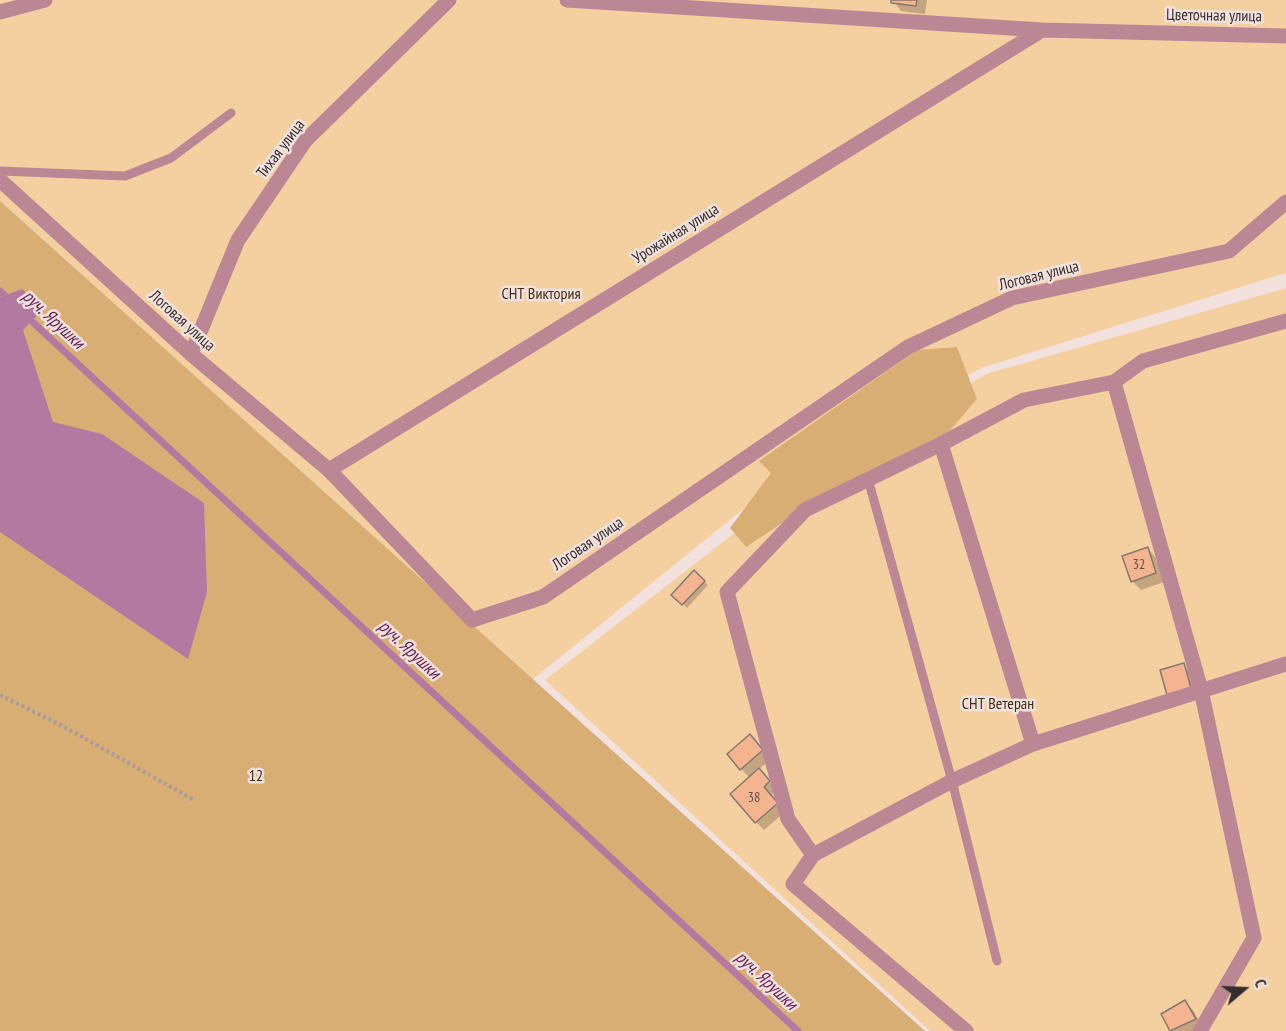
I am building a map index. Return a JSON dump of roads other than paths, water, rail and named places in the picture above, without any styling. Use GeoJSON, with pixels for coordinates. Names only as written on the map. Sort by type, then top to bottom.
{"type":"FeatureCollection","features":[{"type":"Feature","properties":{"kind":"street"},"geometry":{"type":"LineString","coordinates":[[0,12],[45,0]]}},
{"type":"Feature","properties":{"kind":"street","name":"Тихая улица"},"geometry":{"type":"LineString","coordinates":[[191,354],[238,240],[305,141],[449,0]]}},
{"type":"Feature","properties":{"kind":"street","name":"Цветочная улица"},"geometry":{"type":"LineString","coordinates":[[567,0],[1042,30],[1286,36]]}},
{"type":"Feature","properties":{"kind":"street","name":"Урожайная улица"},"geometry":{"type":"LineString","coordinates":[[329,470],[1042,30]]}},
{"type":"Feature","properties":{"kind":"street","name":"Логовая улица"},"geometry":{"type":"LineString","coordinates":[[0,180],[191,354],[329,470],[472,620],[543,597],[908,347],[1012,298],[1229,251],[1286,202]]}},
{"type":"Feature","properties":{"kind":"street"},"geometry":{"type":"LineString","coordinates":[[813,855],[788,819],[727,592],[805,510],[941,444],[1024,400],[1114,382],[1143,361],[1286,321]]}},
{"type":"Feature","properties":{"kind":"street"},"geometry":{"type":"LineString","coordinates":[[1114,382],[1201,690],[1254,938],[1200,1031]]}},
{"type":"Feature","properties":{"kind":"street"},"geometry":{"type":"LineString","coordinates":[[941,444],[1033,744]]}},
{"type":"Feature","properties":{"kind":"street"},"geometry":{"type":"LineString","coordinates":[[966,1031],[793,884],[813,855],[952,781],[1033,744],[1286,664]]}},
{"type":"Feature","properties":{"kind":"lane"},"geometry":{"type":"LineString","coordinates":[[0,171],[125,176],[171,158],[231,113]]}},
{"type":"Feature","properties":{"kind":"lane"},"geometry":{"type":"LineString","coordinates":[[868,479],[952,781],[997,961]]}},
{"type":"Feature","properties":{"kind":"waterway","name":"руч. Ярушки"},"geometry":{"type":"LineString","coordinates":[[0,291],[11,301]]}},
{"type":"Feature","properties":{"kind":"waterway","name":"руч. Ярушки"},"geometry":{"type":"LineString","coordinates":[[25,315],[798,1031]]}},
{"type":"Feature","properties":{"kind":"park label","name":"СНТ Виктория"},"geometry":{"type":"Point","coordinates":[541,294]}},
{"type":"Feature","properties":{"kind":"park label","name":"СНТ Ветеран"},"geometry":{"type":"Point","coordinates":[998,704]}},
{"type":"Feature","properties":{"kind":"park label","name":"12"},"geometry":{"type":"Point","coordinates":[256,776]}}]}
